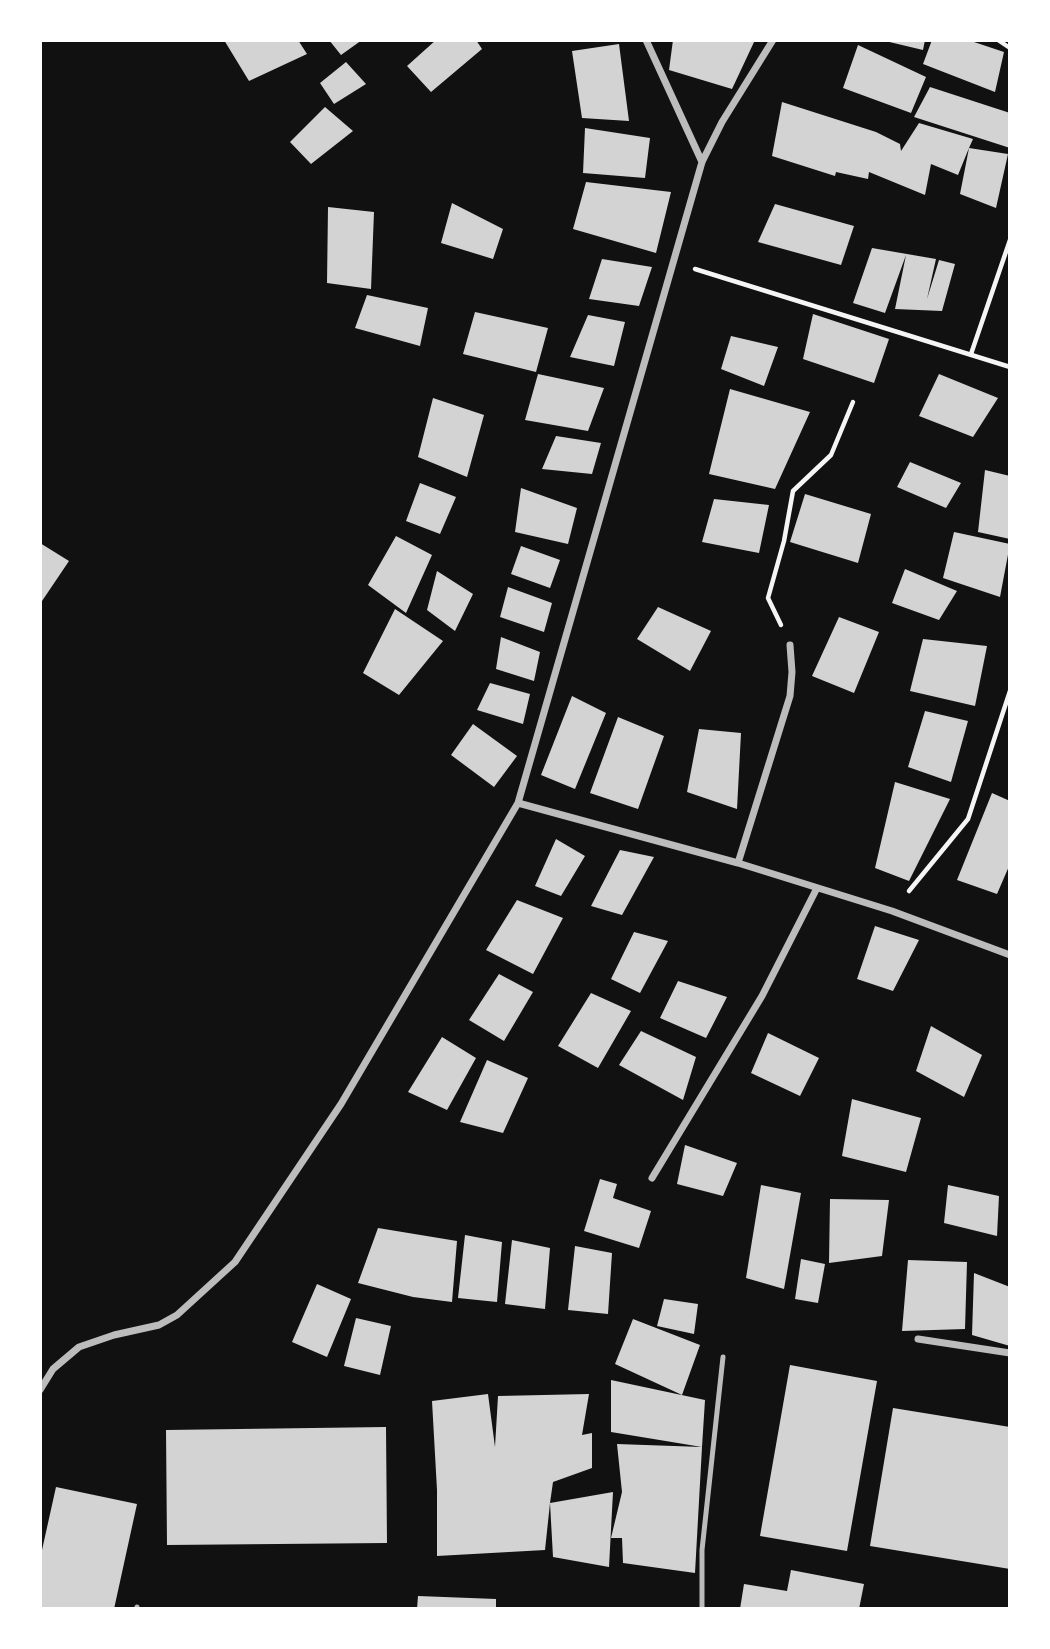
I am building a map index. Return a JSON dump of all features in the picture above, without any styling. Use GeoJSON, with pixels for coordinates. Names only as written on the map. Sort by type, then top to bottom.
{"type":"FeatureCollection","features":[{"type":"Feature","properties":{"kind":"street"},"geometry":{"type":"LineString","coordinates":[[646,40],[702,162]]}},
{"type":"Feature","properties":{"kind":"street"},"geometry":{"type":"LineString","coordinates":[[40,1390],[53,1368],[79,1347],[114,1335],[159,1325],[177,1315],[235,1262],[341,1104],[518,803],[702,162],[722,122],[773,40]]}},
{"type":"Feature","properties":{"kind":"street"},"geometry":{"type":"LineString","coordinates":[[738,863],[790,696],[790,645]]}},
{"type":"Feature","properties":{"kind":"street"},"geometry":{"type":"LineString","coordinates":[[518,803],[738,863],[892,911],[1010,956]]}},
{"type":"Feature","properties":{"kind":"street"},"geometry":{"type":"LineString","coordinates":[[652,1178],[762,996],[817,888]]}},
{"type":"Feature","properties":{"kind":"street"},"geometry":{"type":"LineString","coordinates":[[918,1339],[1010,1353]]}},
{"type":"Feature","properties":{"kind":"lane"},"geometry":{"type":"LineString","coordinates":[[702,1609],[702,1550],[723,1357]]}},
{"type":"Feature","properties":{"kind":"path"},"geometry":{"type":"LineString","coordinates":[[998,40],[1010,48]]}},
{"type":"Feature","properties":{"kind":"path"},"geometry":{"type":"LineString","coordinates":[[971,354],[1010,240]]}},
{"type":"Feature","properties":{"kind":"path"},"geometry":{"type":"LineString","coordinates":[[674,262],[1010,367]]}},
{"type":"Feature","properties":{"kind":"path"},"geometry":{"type":"LineString","coordinates":[[790,645],[768,598],[784,541],[793,491],[831,455],[853,401]]}},
{"type":"Feature","properties":{"kind":"path"},"geometry":{"type":"LineString","coordinates":[[892,911],[968,819],[1010,691]]}},
{"type":"Feature","properties":{"kind":"building"},"geometry":{"type":"Polygon","coordinates":[[[224,40],[298,40],[307,54],[249,81],[224,40]]]}},
{"type":"Feature","properties":{"kind":"building"},"geometry":{"type":"Polygon","coordinates":[[[329,40],[362,40],[341,55],[329,40]]]}},
{"type":"Feature","properties":{"kind":"building"},"geometry":{"type":"Polygon","coordinates":[[[436,40],[476,40],[482,49],[431,92],[407,66],[436,40]]]}},
{"type":"Feature","properties":{"kind":"building"},"geometry":{"type":"Polygon","coordinates":[[[673,40],[755,40],[732,89],[669,70],[673,40]]]}},
{"type":"Feature","properties":{"kind":"building"},"geometry":{"type":"Polygon","coordinates":[[[881,40],[925,40],[923,50],[881,40]]]}},
{"type":"Feature","properties":{"kind":"building"},"geometry":{"type":"Polygon","coordinates":[[[932,40],[968,40],[1004,52],[995,92],[923,64],[932,40]]]}},
{"type":"Feature","properties":{"kind":"building"},"geometry":{"type":"Polygon","coordinates":[[[619,44],[629,121],[582,118],[572,51],[619,44]]]}},
{"type":"Feature","properties":{"kind":"building"},"geometry":{"type":"Polygon","coordinates":[[[858,45],[926,77],[911,113],[843,88],[858,45]]]}},
{"type":"Feature","properties":{"kind":"building"},"geometry":{"type":"Polygon","coordinates":[[[346,62],[366,84],[334,104],[320,83],[346,62]]]}},
{"type":"Feature","properties":{"kind":"building"},"geometry":{"type":"Polygon","coordinates":[[[930,87],[1010,113],[1010,148],[914,117],[930,87]]]}},
{"type":"Feature","properties":{"kind":"building"},"geometry":{"type":"Polygon","coordinates":[[[782,102],[876,132],[900,144],[901,151],[919,123],[973,139],[958,175],[931,164],[925,195],[869,172],[868,179],[836,172],[835,176],[772,156],[782,102]]]}},
{"type":"Feature","properties":{"kind":"building"},"geometry":{"type":"Polygon","coordinates":[[[325,107],[353,131],[311,164],[290,142],[325,107]]]}},
{"type":"Feature","properties":{"kind":"building"},"geometry":{"type":"Polygon","coordinates":[[[585,128],[650,138],[645,178],[583,173],[585,128]]]}},
{"type":"Feature","properties":{"kind":"building"},"geometry":{"type":"Polygon","coordinates":[[[969,148],[1008,154],[996,208],[960,194],[969,148]]]}},
{"type":"Feature","properties":{"kind":"building"},"geometry":{"type":"Polygon","coordinates":[[[586,182],[671,192],[656,253],[573,229],[586,182]]]}},
{"type":"Feature","properties":{"kind":"building"},"geometry":{"type":"Polygon","coordinates":[[[452,203],[503,229],[493,259],[441,243],[452,203]]]}},
{"type":"Feature","properties":{"kind":"building"},"geometry":{"type":"Polygon","coordinates":[[[775,204],[854,226],[841,265],[758,242],[775,204]]]}},
{"type":"Feature","properties":{"kind":"building"},"geometry":{"type":"Polygon","coordinates":[[[328,207],[374,212],[371,289],[327,283],[328,207]]]}},
{"type":"Feature","properties":{"kind":"building"},"geometry":{"type":"Polygon","coordinates":[[[872,248],[936,259],[927,299],[939,260],[955,264],[942,311],[895,309],[906,255],[885,313],[853,303],[872,248]]]}},
{"type":"Feature","properties":{"kind":"building"},"geometry":{"type":"Polygon","coordinates":[[[602,259],[652,267],[639,306],[589,299],[602,259]]]}},
{"type":"Feature","properties":{"kind":"building"},"geometry":{"type":"Polygon","coordinates":[[[367,295],[428,308],[420,346],[355,328],[367,295]]]}},
{"type":"Feature","properties":{"kind":"building"},"geometry":{"type":"Polygon","coordinates":[[[475,312],[548,328],[536,372],[463,354],[475,312]]]}},
{"type":"Feature","properties":{"kind":"building"},"geometry":{"type":"Polygon","coordinates":[[[813,314],[889,339],[874,383],[803,359],[813,314]]]}},
{"type":"Feature","properties":{"kind":"building"},"geometry":{"type":"Polygon","coordinates":[[[588,315],[625,322],[614,366],[570,357],[588,315]]]}},
{"type":"Feature","properties":{"kind":"building"},"geometry":{"type":"Polygon","coordinates":[[[731,336],[778,347],[764,386],[721,369],[731,336]]]}},
{"type":"Feature","properties":{"kind":"building"},"geometry":{"type":"Polygon","coordinates":[[[538,374],[604,388],[588,431],[525,420],[538,374]]]}},
{"type":"Feature","properties":{"kind":"building"},"geometry":{"type":"Polygon","coordinates":[[[939,374],[998,398],[973,437],[919,416],[939,374]]]}},
{"type":"Feature","properties":{"kind":"building"},"geometry":{"type":"Polygon","coordinates":[[[730,389],[810,412],[775,489],[709,474],[730,389]]]}},
{"type":"Feature","properties":{"kind":"building"},"geometry":{"type":"Polygon","coordinates":[[[433,398],[484,415],[467,477],[418,457],[433,398]]]}},
{"type":"Feature","properties":{"kind":"building"},"geometry":{"type":"Polygon","coordinates":[[[556,436],[601,443],[592,474],[542,469],[556,436]]]}},
{"type":"Feature","properties":{"kind":"building"},"geometry":{"type":"Polygon","coordinates":[[[910,462],[961,483],[946,508],[897,487],[910,462]]]}},
{"type":"Feature","properties":{"kind":"building"},"geometry":{"type":"Polygon","coordinates":[[[985,470],[1010,476],[1010,539],[978,532],[985,470]]]}},
{"type":"Feature","properties":{"kind":"building"},"geometry":{"type":"Polygon","coordinates":[[[420,483],[456,497],[440,534],[406,521],[420,483]]]}},
{"type":"Feature","properties":{"kind":"building"},"geometry":{"type":"Polygon","coordinates":[[[521,488],[577,508],[568,544],[515,532],[521,488]]]}},
{"type":"Feature","properties":{"kind":"building"},"geometry":{"type":"Polygon","coordinates":[[[805,494],[871,514],[858,563],[790,542],[805,494]]]}},
{"type":"Feature","properties":{"kind":"building"},"geometry":{"type":"Polygon","coordinates":[[[714,499],[769,505],[759,553],[702,542],[714,499]]]}},
{"type":"Feature","properties":{"kind":"building"},"geometry":{"type":"Polygon","coordinates":[[[954,532],[1010,544],[1000,597],[943,578],[954,532]]]}},
{"type":"Feature","properties":{"kind":"building"},"geometry":{"type":"Polygon","coordinates":[[[396,536],[432,555],[406,613],[368,585],[396,536]]]}},
{"type":"Feature","properties":{"kind":"building"},"geometry":{"type":"Polygon","coordinates":[[[40,543],[69,561],[40,604],[40,543]]]}},
{"type":"Feature","properties":{"kind":"building"},"geometry":{"type":"Polygon","coordinates":[[[521,546],[560,560],[550,588],[511,574],[521,546]]]}},
{"type":"Feature","properties":{"kind":"building"},"geometry":{"type":"Polygon","coordinates":[[[905,569],[957,591],[939,620],[892,603],[905,569]]]}},
{"type":"Feature","properties":{"kind":"building"},"geometry":{"type":"Polygon","coordinates":[[[437,571],[473,594],[455,631],[427,610],[437,571]]]}},
{"type":"Feature","properties":{"kind":"building"},"geometry":{"type":"Polygon","coordinates":[[[508,587],[552,603],[544,632],[500,617],[508,587]]]}},
{"type":"Feature","properties":{"kind":"building"},"geometry":{"type":"Polygon","coordinates":[[[658,607],[711,631],[690,671],[637,639],[658,607]]]}},
{"type":"Feature","properties":{"kind":"building"},"geometry":{"type":"Polygon","coordinates":[[[395,609],[443,641],[399,695],[363,673],[395,609]]]}},
{"type":"Feature","properties":{"kind":"building"},"geometry":{"type":"Polygon","coordinates":[[[839,617],[879,632],[854,693],[812,676],[839,617]]]}},
{"type":"Feature","properties":{"kind":"building"},"geometry":{"type":"Polygon","coordinates":[[[501,637],[540,652],[534,681],[496,669],[501,637]]]}},
{"type":"Feature","properties":{"kind":"building"},"geometry":{"type":"Polygon","coordinates":[[[923,639],[987,646],[975,706],[910,691],[923,639]]]}},
{"type":"Feature","properties":{"kind":"building"},"geometry":{"type":"Polygon","coordinates":[[[490,683],[530,694],[523,724],[477,710],[490,683]]]}},
{"type":"Feature","properties":{"kind":"building"},"geometry":{"type":"Polygon","coordinates":[[[572,696],[606,713],[575,789],[541,775],[572,696]]]}},
{"type":"Feature","properties":{"kind":"building"},"geometry":{"type":"Polygon","coordinates":[[[925,711],[968,721],[951,782],[908,767],[925,711]]]}},
{"type":"Feature","properties":{"kind":"building"},"geometry":{"type":"Polygon","coordinates":[[[618,717],[664,736],[638,809],[590,793],[618,717]]]}},
{"type":"Feature","properties":{"kind":"building"},"geometry":{"type":"Polygon","coordinates":[[[473,724],[517,756],[494,787],[451,755],[473,724]]]}},
{"type":"Feature","properties":{"kind":"building"},"geometry":{"type":"Polygon","coordinates":[[[699,729],[741,733],[737,809],[687,792],[699,729]]]}},
{"type":"Feature","properties":{"kind":"building"},"geometry":{"type":"Polygon","coordinates":[[[895,782],[950,799],[909,881],[875,868],[895,782]]]}},
{"type":"Feature","properties":{"kind":"building"},"geometry":{"type":"Polygon","coordinates":[[[992,793],[1010,801],[1010,864],[997,894],[957,880],[992,793]]]}},
{"type":"Feature","properties":{"kind":"building"},"geometry":{"type":"Polygon","coordinates":[[[556,839],[585,856],[561,896],[535,886],[556,839]]]}},
{"type":"Feature","properties":{"kind":"building"},"geometry":{"type":"Polygon","coordinates":[[[620,850],[654,857],[622,915],[591,906],[620,850]]]}},
{"type":"Feature","properties":{"kind":"building"},"geometry":{"type":"Polygon","coordinates":[[[517,900],[563,918],[533,974],[486,950],[517,900]]]}},
{"type":"Feature","properties":{"kind":"building"},"geometry":{"type":"Polygon","coordinates":[[[875,926],[919,940],[893,991],[857,979],[875,926]]]}},
{"type":"Feature","properties":{"kind":"building"},"geometry":{"type":"Polygon","coordinates":[[[634,932],[668,941],[640,993],[611,979],[634,932]]]}},
{"type":"Feature","properties":{"kind":"building"},"geometry":{"type":"Polygon","coordinates":[[[499,974],[533,992],[504,1041],[469,1020],[499,974]]]}},
{"type":"Feature","properties":{"kind":"building"},"geometry":{"type":"Polygon","coordinates":[[[678,981],[727,997],[706,1038],[660,1018],[678,981]]]}},
{"type":"Feature","properties":{"kind":"building"},"geometry":{"type":"Polygon","coordinates":[[[591,993],[631,1011],[598,1068],[558,1046],[591,993]]]}},
{"type":"Feature","properties":{"kind":"building"},"geometry":{"type":"Polygon","coordinates":[[[931,1026],[982,1055],[964,1097],[916,1071],[931,1026]]]}},
{"type":"Feature","properties":{"kind":"building"},"geometry":{"type":"Polygon","coordinates":[[[641,1031],[696,1057],[683,1100],[619,1065],[641,1031]]]}},
{"type":"Feature","properties":{"kind":"building"},"geometry":{"type":"Polygon","coordinates":[[[768,1033],[819,1058],[800,1096],[751,1073],[768,1033]]]}},
{"type":"Feature","properties":{"kind":"building"},"geometry":{"type":"Polygon","coordinates":[[[442,1037],[476,1058],[447,1110],[408,1092],[442,1037]]]}},
{"type":"Feature","properties":{"kind":"building"},"geometry":{"type":"Polygon","coordinates":[[[487,1060],[528,1078],[503,1133],[460,1122],[487,1060]]]}},
{"type":"Feature","properties":{"kind":"building"},"geometry":{"type":"Polygon","coordinates":[[[852,1099],[921,1118],[906,1172],[842,1156],[852,1099]]]}},
{"type":"Feature","properties":{"kind":"building"},"geometry":{"type":"Polygon","coordinates":[[[685,1145],[737,1163],[723,1196],[677,1184],[685,1145]]]}},
{"type":"Feature","properties":{"kind":"building"},"geometry":{"type":"Polygon","coordinates":[[[600,1179],[617,1184],[613,1198],[651,1211],[639,1248],[584,1231],[600,1179]]]}},
{"type":"Feature","properties":{"kind":"building"},"geometry":{"type":"Polygon","coordinates":[[[761,1185],[801,1193],[784,1289],[746,1278],[761,1185]]]}},
{"type":"Feature","properties":{"kind":"building"},"geometry":{"type":"Polygon","coordinates":[[[948,1185],[999,1196],[997,1236],[944,1223],[948,1185]]]}},
{"type":"Feature","properties":{"kind":"building"},"geometry":{"type":"Polygon","coordinates":[[[830,1199],[889,1200],[882,1256],[829,1263],[830,1199]]]}},
{"type":"Feature","properties":{"kind":"building"},"geometry":{"type":"Polygon","coordinates":[[[378,1228],[457,1241],[452,1302],[413,1297],[358,1283],[378,1228]]]}},
{"type":"Feature","properties":{"kind":"building"},"geometry":{"type":"Polygon","coordinates":[[[465,1235],[502,1242],[497,1302],[458,1298],[465,1235]]]}},
{"type":"Feature","properties":{"kind":"building"},"geometry":{"type":"Polygon","coordinates":[[[512,1240],[550,1248],[545,1309],[505,1304],[512,1240]]]}},
{"type":"Feature","properties":{"kind":"building"},"geometry":{"type":"Polygon","coordinates":[[[575,1246],[612,1253],[608,1314],[568,1310],[575,1246]]]}},
{"type":"Feature","properties":{"kind":"building"},"geometry":{"type":"Polygon","coordinates":[[[801,1259],[825,1264],[818,1303],[795,1299],[801,1259]]]}},
{"type":"Feature","properties":{"kind":"building"},"geometry":{"type":"Polygon","coordinates":[[[908,1260],[967,1262],[965,1329],[902,1331],[908,1260]]]}},
{"type":"Feature","properties":{"kind":"building"},"geometry":{"type":"Polygon","coordinates":[[[974,1273],[1010,1287],[1010,1346],[972,1335],[974,1273]]]}},
{"type":"Feature","properties":{"kind":"building"},"geometry":{"type":"Polygon","coordinates":[[[317,1284],[351,1299],[327,1357],[292,1342],[317,1284]]]}},
{"type":"Feature","properties":{"kind":"building"},"geometry":{"type":"Polygon","coordinates":[[[664,1299],[698,1304],[694,1334],[657,1326],[664,1299]]]}},
{"type":"Feature","properties":{"kind":"building"},"geometry":{"type":"Polygon","coordinates":[[[356,1318],[391,1326],[380,1375],[344,1366],[356,1318]]]}},
{"type":"Feature","properties":{"kind":"building"},"geometry":{"type":"Polygon","coordinates":[[[633,1319],[700,1345],[682,1395],[615,1364],[633,1319]]]}},
{"type":"Feature","properties":{"kind":"building"},"geometry":{"type":"Polygon","coordinates":[[[790,1365],[877,1381],[847,1551],[760,1536],[790,1365]]]}},
{"type":"Feature","properties":{"kind":"building"},"geometry":{"type":"Polygon","coordinates":[[[611,1380],[705,1400],[702,1447],[611,1432],[611,1380]]]}},
{"type":"Feature","properties":{"kind":"building"},"geometry":{"type":"Polygon","coordinates":[[[488,1394],[495,1447],[498,1396],[589,1394],[582,1435],[592,1433],[592,1468],[553,1482],[545,1550],[437,1556],[437,1490],[432,1401],[488,1394]]]}},
{"type":"Feature","properties":{"kind":"building"},"geometry":{"type":"Polygon","coordinates":[[[893,1408],[1010,1427],[1010,1569],[870,1546],[893,1408]]]}},
{"type":"Feature","properties":{"kind":"building"},"geometry":{"type":"Polygon","coordinates":[[[386,1427],[387,1543],[167,1545],[166,1430],[386,1427]]]}},
{"type":"Feature","properties":{"kind":"building"},"geometry":{"type":"Polygon","coordinates":[[[617,1444],[702,1447],[695,1573],[623,1563],[622,1538],[611,1538],[622,1492],[617,1444]]]}},
{"type":"Feature","properties":{"kind":"building"},"geometry":{"type":"Polygon","coordinates":[[[56,1487],[137,1504],[114,1609],[40,1609],[40,1559],[56,1487]]]}},
{"type":"Feature","properties":{"kind":"building"},"geometry":{"type":"Polygon","coordinates":[[[613,1492],[609,1567],[553,1557],[550,1503],[613,1492]]]}},
{"type":"Feature","properties":{"kind":"building"},"geometry":{"type":"Polygon","coordinates":[[[791,1570],[864,1584],[859,1609],[740,1609],[744,1584],[787,1591],[791,1570]]]}},
{"type":"Feature","properties":{"kind":"building"},"geometry":{"type":"Polygon","coordinates":[[[418,1596],[496,1599],[496,1609],[417,1609],[418,1596]]]}}]}
